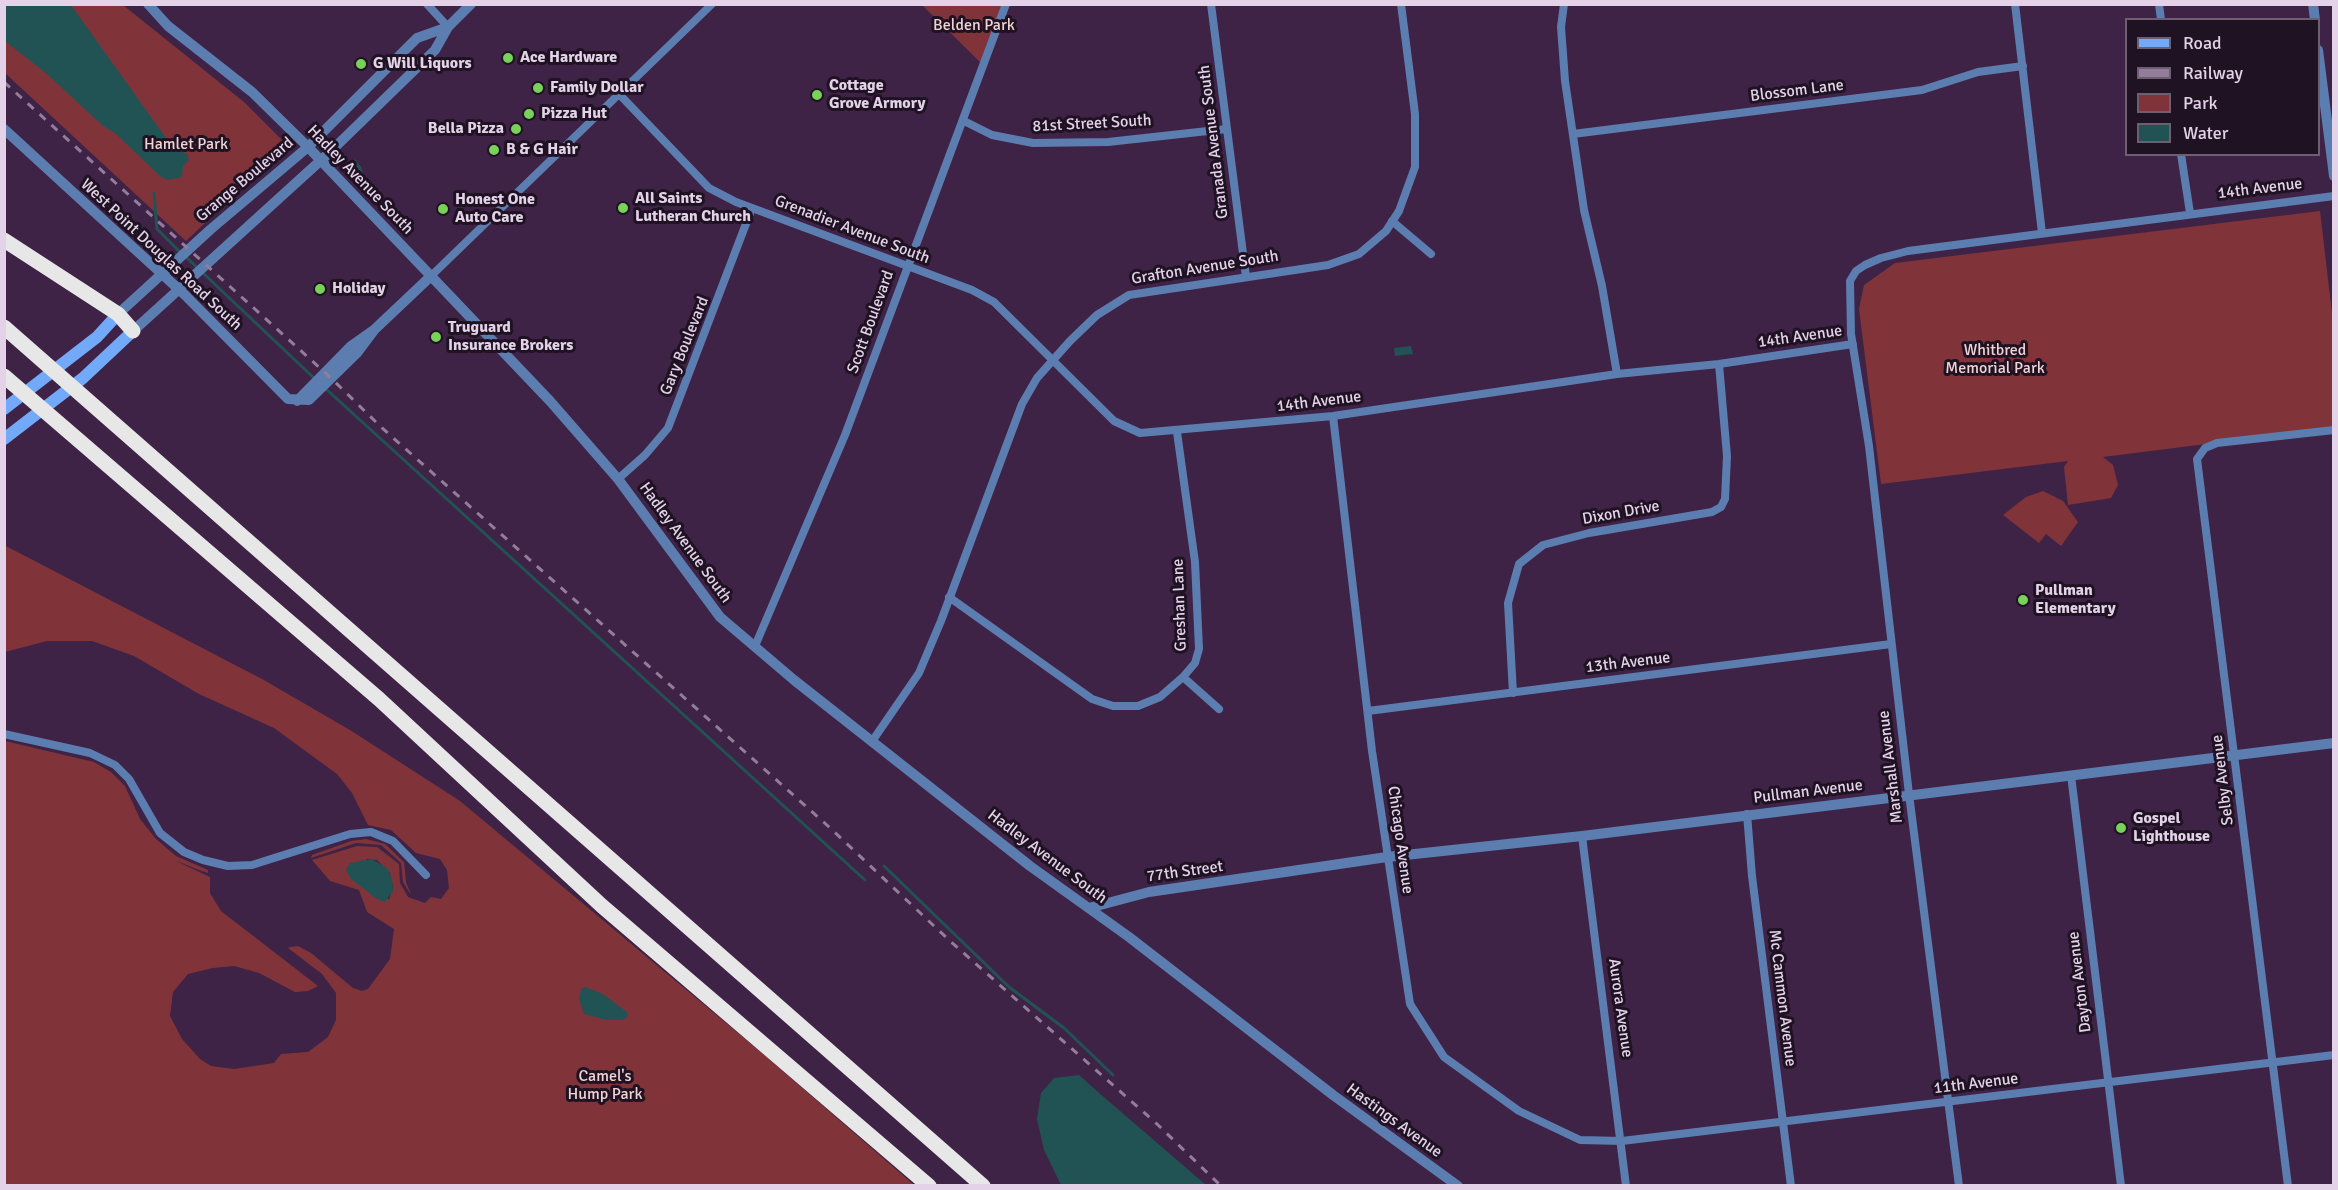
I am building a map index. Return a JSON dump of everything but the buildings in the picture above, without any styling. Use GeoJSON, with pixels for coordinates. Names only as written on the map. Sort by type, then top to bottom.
{"type":"FeatureCollection","features":[{"type":"Feature","properties":{"kind":"highway"},"geometry":{"type":"LineString","coordinates":[[4,240],[118,314],[133,331]]}},
{"type":"Feature","properties":{"kind":"highway"},"geometry":{"type":"LineString","coordinates":[[4,327],[983,1185]]}},
{"type":"Feature","properties":{"kind":"highway"},"geometry":{"type":"LineString","coordinates":[[4,376],[379,699],[602,906],[676,967],[824,1099],[875,1138],[929,1185]]}},
{"type":"Feature","properties":{"kind":"main road"},"geometry":{"type":"LineString","coordinates":[[4,409],[96,338],[118,314]]}},
{"type":"Feature","properties":{"kind":"main road"},"geometry":{"type":"LineString","coordinates":[[4,439],[113,353],[133,331]]}},
{"type":"Feature","properties":{"kind":"street","name":"Hadley Avenue South"},"geometry":{"type":"LineString","coordinates":[[148,4],[168,26],[252,92],[308,147],[550,401],[618,478],[720,616],[1030,866],[1089,908],[1313,1080]]}},
{"type":"Feature","properties":{"kind":"street"},"geometry":{"type":"LineString","coordinates":[[427,4],[448,27]]}},
{"type":"Feature","properties":{"kind":"street","name":"Grange Boulevard"},"geometry":{"type":"LineString","coordinates":[[133,331],[227,242],[321,160],[435,50],[448,27],[471,4]]}},
{"type":"Feature","properties":{"kind":"street"},"geometry":{"type":"LineString","coordinates":[[430,277],[712,4]]}},
{"type":"Feature","properties":{"kind":"street","name":"Scott Boulevard"},"geometry":{"type":"LineString","coordinates":[[755,646],[845,435],[1006,4]]}},
{"type":"Feature","properties":{"kind":"street","name":"Granada Avenue South"},"geometry":{"type":"LineString","coordinates":[[1211,4],[1246,277]]}},
{"type":"Feature","properties":{"kind":"street","name":"Grafton Avenue South"},"geometry":{"type":"LineString","coordinates":[[873,740],[919,672],[1022,404],[1037,378],[1053,359],[1097,315],[1129,295],[1328,265],[1359,254],[1377,242],[1392,221],[1415,167],[1415,114],[1401,4]]}},
{"type":"Feature","properties":{"kind":"street"},"geometry":{"type":"LineString","coordinates":[[1564,4],[1562,27],[1564,59],[1573,134],[1584,210],[1602,286],[1617,374]]}},
{"type":"Feature","properties":{"kind":"street"},"geometry":{"type":"LineString","coordinates":[[2015,4],[2042,233]]}},
{"type":"Feature","properties":{"kind":"street","name":"Grange Boulevard"},"geometry":{"type":"LineString","coordinates":[[118,314],[211,229],[308,147],[417,38],[448,27]]}},
{"type":"Feature","properties":{"kind":"street"},"geometry":{"type":"LineString","coordinates":[[2320,57],[2334,177]]}},
{"type":"Feature","properties":{"kind":"street","name":"Blossom Lane"},"geometry":{"type":"LineString","coordinates":[[1573,134],[1922,90],[1978,72],[2023,66]]}},
{"type":"Feature","properties":{"kind":"street","name":"Grenadier Avenue South"},"geometry":{"type":"LineString","coordinates":[[620,95],[709,189],[752,208],[972,290],[994,302],[1114,421],[1130,431],[1156,434],[1177,432]]}},
{"type":"Feature","properties":{"kind":"street","name":"81st Street South"},"geometry":{"type":"LineString","coordinates":[[964,121],[992,135],[1033,143],[1108,142],[1226,129]]}},
{"type":"Feature","properties":{"kind":"street","name":"West Point Douglas Road South"},"geometry":{"type":"LineString","coordinates":[[4,129],[185,295],[288,399],[309,400],[357,353],[375,329],[430,277]]}},
{"type":"Feature","properties":{"kind":"street"},"geometry":{"type":"LineString","coordinates":[[2181,156],[2190,213]]}},
{"type":"Feature","properties":{"kind":"street","name":"14th Avenue"},"geometry":{"type":"LineString","coordinates":[[1177,432],[1333,416],[1617,374],[1719,364],[1853,344],[1850,281],[1856,271],[1881,258],[1908,251],[2334,196]]}},
{"type":"Feature","properties":{"kind":"street","name":"Gary Boulevard"},"geometry":{"type":"LineString","coordinates":[[618,478],[645,455],[668,428],[752,208]]}},
{"type":"Feature","properties":{"kind":"street"},"geometry":{"type":"LineString","coordinates":[[1392,221],[1431,254]]}},
{"type":"Feature","properties":{"kind":"street","name":"Marshall Avenue"},"geometry":{"type":"LineString","coordinates":[[1853,344],[1869,446],[1909,794],[1959,1185]]}},
{"type":"Feature","properties":{"kind":"street","name":"Dixon Drive"},"geometry":{"type":"LineString","coordinates":[[1513,693],[1508,603],[1519,564],[1544,544],[1589,533],[1712,512],[1721,507],[1725,500],[1726,456],[1719,364]]}},
{"type":"Feature","properties":{"kind":"street","name":"Chicago Avenue"},"geometry":{"type":"LineString","coordinates":[[1333,416],[1387,857],[1410,1004],[1444,1057],[1519,1111],[1564,1135],[1580,1140],[1622,1142]]}},
{"type":"Feature","properties":{"kind":"street","name":"Selby Avenue"},"geometry":{"type":"LineString","coordinates":[[2288,1185],[2197,459],[2205,448],[2217,443],[2334,430]]}},
{"type":"Feature","properties":{"kind":"street","name":"Greshan Lane"},"geometry":{"type":"LineString","coordinates":[[949,597],[1092,699],[1113,706],[1148,703],[1184,677],[1195,663],[1199,648],[1195,562],[1177,432]]}},
{"type":"Feature","properties":{"kind":"street","name":"13th Avenue"},"geometry":{"type":"LineString","coordinates":[[1368,711],[1891,644]]}},
{"type":"Feature","properties":{"kind":"street"},"geometry":{"type":"LineString","coordinates":[[1184,677],[1219,709]]}},
{"type":"Feature","properties":{"kind":"street"},"geometry":{"type":"LineString","coordinates":[[4,734],[90,753],[116,765],[129,779],[146,813],[160,833],[176,847],[203,860],[228,866],[252,865],[350,834],[371,832],[393,841],[426,876]]}},
{"type":"Feature","properties":{"kind":"street","name":"Pullman Avenue"},"geometry":{"type":"LineString","coordinates":[[1287,873],[1387,857],[1582,836],[2334,742]]}},
{"type":"Feature","properties":{"kind":"street","name":"Dayton Avenue"},"geometry":{"type":"LineString","coordinates":[[2071,775],[2121,1185]]}},
{"type":"Feature","properties":{"kind":"street","name":"Mc Cammon Avenue"},"geometry":{"type":"LineString","coordinates":[[1748,814],[1752,876],[1791,1185]]}},
{"type":"Feature","properties":{"kind":"street","name":"Aurora Avenue"},"geometry":{"type":"LineString","coordinates":[[1582,836],[1626,1185]]}},
{"type":"Feature","properties":{"kind":"street","name":"77th Street"},"geometry":{"type":"LineString","coordinates":[[1089,908],[1149,892],[1287,873]]}},
{"type":"Feature","properties":{"kind":"street","name":"11th Avenue"},"geometry":{"type":"LineString","coordinates":[[1622,1142],[2334,1055]]}},
{"type":"Feature","properties":{"kind":"street","name":"Hastings Avenue"},"geometry":{"type":"LineString","coordinates":[[1313,1080],[1458,1185]]}},
{"type":"Feature","properties":{"kind":"green space","name":"Hamlet Park"},"geometry":{"type":"Polygon","coordinates":[[[4,5],[123,5],[244,102],[287,145],[186,241],[5,73],[4,5]]]}},
{"type":"Feature","properties":{"kind":"green space","name":"Belden Park"},"geometry":{"type":"Polygon","coordinates":[[[922,5],[1006,5],[984,66],[922,5]]]}},
{"type":"Feature","properties":{"kind":"green space","name":"Whitbred Memorial Park"},"geometry":{"type":"Polygon","coordinates":[[[2320,211],[2333,322],[2333,428],[2103,457],[2113,465],[2118,485],[2111,498],[2068,505],[2064,467],[2068,461],[1881,484],[1859,309],[1864,285],[1895,263],[2320,211]]]}},
{"type":"Feature","properties":{"kind":"green space"},"geometry":{"type":"Polygon","coordinates":[[[2043,491],[2063,501],[2078,522],[2061,546],[2046,534],[2039,543],[2003,515],[2026,497],[2043,491]]]}},
{"type":"Feature","properties":{"kind":"green space","name":"Camel's Hump Park"},"geometry":{"type":"Polygon","coordinates":[[[4,545],[262,679],[350,730],[460,801],[762,1053],[914,1185],[5,1185],[5,741],[94,762],[111,772],[125,786],[140,819],[156,839],[176,856],[208,870],[208,873],[174,860],[210,877],[210,893],[221,911],[318,986],[308,991],[295,992],[259,973],[234,966],[188,974],[173,992],[170,1016],[182,1039],[200,1059],[211,1066],[234,1069],[274,1063],[281,1054],[308,1052],[328,1037],[336,1020],[336,993],[322,974],[288,948],[298,946],[311,953],[353,988],[362,991],[368,989],[390,959],[394,929],[367,912],[359,890],[330,881],[312,860],[357,846],[377,847],[399,864],[400,883],[408,897],[425,903],[431,897],[441,899],[449,888],[447,870],[440,859],[416,853],[391,830],[368,825],[352,793],[337,774],[274,728],[199,694],[134,656],[92,641],[47,641],[5,652],[4,545]],[[366,859],[389,900],[393,887],[390,873],[377,860],[366,859]]]}},
{"type":"Feature","properties":{"kind":"green space"},"geometry":{"type":"Polygon","coordinates":[[[366,839],[385,844],[404,862],[406,882],[411,895],[403,882],[401,863],[381,845],[356,843],[311,858],[312,855],[351,841],[366,839]]]}},
{"type":"Feature","properties":{"kind":"water"},"geometry":{"type":"Polygon","coordinates":[[[4,5],[71,5],[166,138],[177,149],[187,154],[189,160],[183,166],[182,177],[168,180],[161,177],[116,134],[102,125],[47,74],[5,41],[4,5]]]}},
{"type":"Feature","properties":{"kind":"water"},"geometry":{"type":"Polygon","coordinates":[[[355,159],[361,167],[366,182],[350,165],[355,159]]]}},
{"type":"Feature","properties":{"kind":"water"},"geometry":{"type":"Polygon","coordinates":[[[1411,346],[1413,354],[1395,356],[1394,348],[1411,346]]]}},
{"type":"Feature","properties":{"kind":"water"},"geometry":{"type":"Polygon","coordinates":[[[372,859],[387,868],[392,879],[393,891],[385,902],[377,899],[351,879],[346,870],[350,863],[372,859]]]}},
{"type":"Feature","properties":{"kind":"water"},"geometry":{"type":"Polygon","coordinates":[[[585,987],[603,994],[627,1012],[628,1016],[623,1020],[606,1020],[584,1014],[579,999],[581,989],[585,987]]]}},
{"type":"Feature","properties":{"kind":"water"},"geometry":{"type":"Polygon","coordinates":[[[1079,1075],[1206,1185],[1061,1185],[1044,1150],[1037,1119],[1041,1093],[1054,1078],[1079,1075]]]}},
{"type":"Feature","properties":{"kind":"waterway"},"geometry":{"type":"LineString","coordinates":[[154,193],[157,229],[181,253]]}},
{"type":"Feature","properties":{"kind":"waterway"},"geometry":{"type":"LineString","coordinates":[[186,257],[314,378]]}},
{"type":"Feature","properties":{"kind":"waterway"},"geometry":{"type":"LineString","coordinates":[[326,389],[865,880]]}},
{"type":"Feature","properties":{"kind":"waterway"},"geometry":{"type":"LineString","coordinates":[[884,866],[1009,987],[1064,1028],[1113,1075]]}},
{"type":"Feature","properties":{"kind":"railway"},"geometry":{"type":"LineString","coordinates":[[4,82],[331,378],[381,427],[828,826],[950,941],[1157,1124],[1221,1186]]}},
{"type":"Feature","properties":{"kind":"place","name":"Ace Hardware"},"geometry":{"type":"Point","coordinates":[508,58]}},
{"type":"Feature","properties":{"kind":"place","name":"G Will Liquors"},"geometry":{"type":"Point","coordinates":[361,64]}},
{"type":"Feature","properties":{"kind":"place","name":"Family Dollar"},"geometry":{"type":"Point","coordinates":[538,88]}},
{"type":"Feature","properties":{"kind":"place","name":"Cottage Grove Armory"},"geometry":{"type":"Point","coordinates":[817,95]}},
{"type":"Feature","properties":{"kind":"place","name":"Pizza Hut"},"geometry":{"type":"Point","coordinates":[529,114]}},
{"type":"Feature","properties":{"kind":"place","name":"Bella Pizza"},"geometry":{"type":"Point","coordinates":[516,129]}},
{"type":"Feature","properties":{"kind":"place","name":"B & G Hair"},"geometry":{"type":"Point","coordinates":[494,150]}},
{"type":"Feature","properties":{"kind":"place","name":"All Saints Lutheran Church"},"geometry":{"type":"Point","coordinates":[623,208]}},
{"type":"Feature","properties":{"kind":"place","name":"Honest One Auto Care"},"geometry":{"type":"Point","coordinates":[443,209]}},
{"type":"Feature","properties":{"kind":"place","name":"Holiday"},"geometry":{"type":"Point","coordinates":[320,289]}},
{"type":"Feature","properties":{"kind":"place","name":"Truguard Insurance Brokers"},"geometry":{"type":"Point","coordinates":[436,337]}},
{"type":"Feature","properties":{"kind":"place","name":"Pullman Elementary"},"geometry":{"type":"Point","coordinates":[2023,600]}},
{"type":"Feature","properties":{"kind":"place","name":"Gospel Lighthouse"},"geometry":{"type":"Point","coordinates":[2121,828]}}]}
